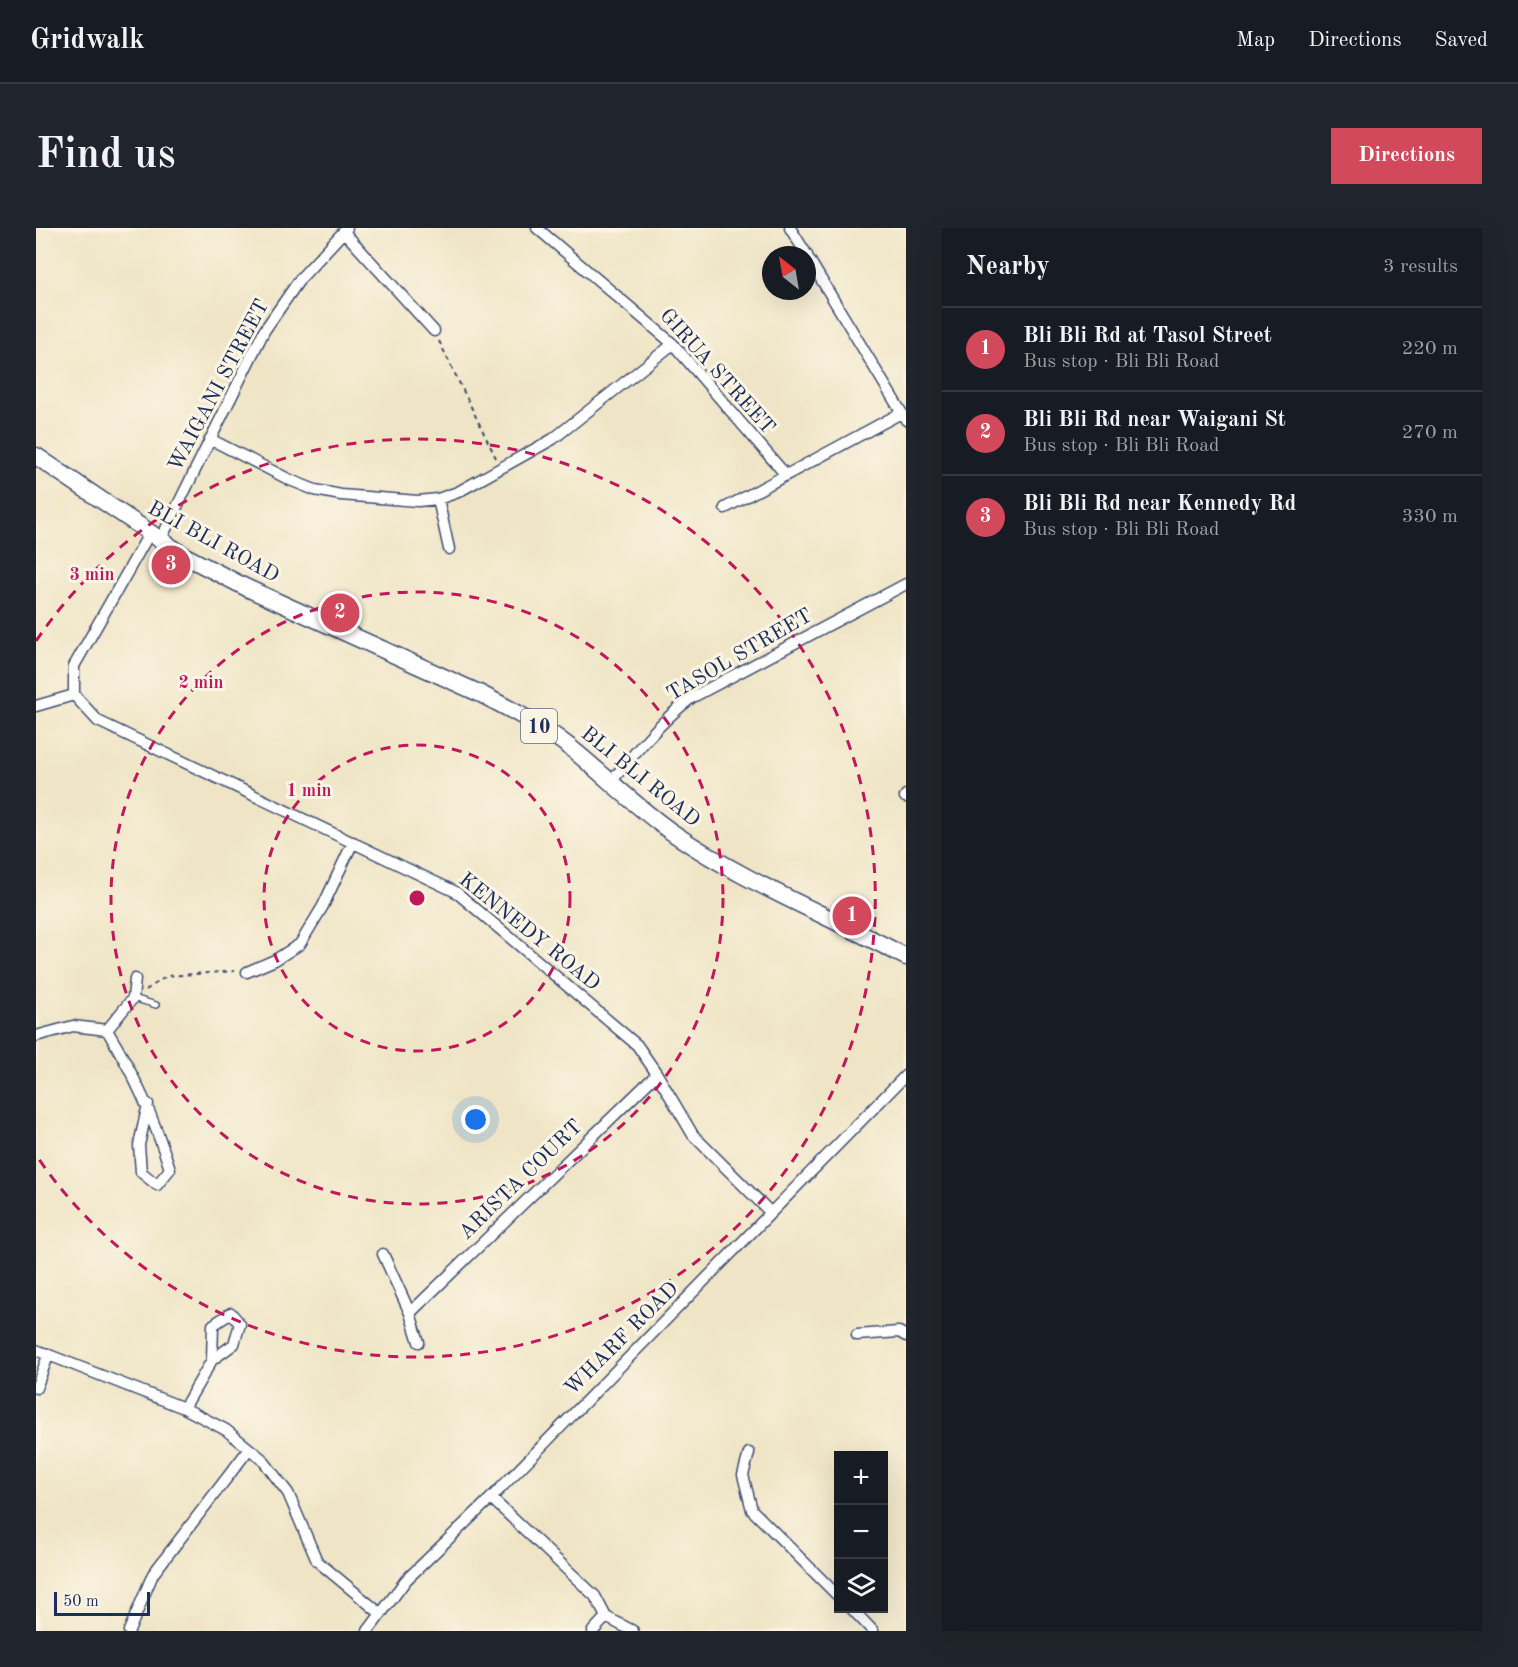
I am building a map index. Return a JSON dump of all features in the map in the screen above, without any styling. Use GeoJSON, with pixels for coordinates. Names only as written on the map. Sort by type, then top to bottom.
{"type":"FeatureCollection","features":[{"type":"Feature","properties":{"kind":"main road","name":"BLI BLI ROAD"},"geometry":{"type":"LineString","coordinates":[[36,456],[183,555],[247,588],[481,694],[515,712],[566,744],[674,833],[718,861],[906,957]]}},
{"type":"Feature","properties":{"kind":"street","name":"GIRUA STREET"},"geometry":{"type":"LineString","coordinates":[[537,228],[673,344],[785,474]]}},
{"type":"Feature","properties":{"kind":"street"},"geometry":{"type":"LineString","coordinates":[[790,228],[801,246]]}},
{"type":"Feature","properties":{"kind":"street"},"geometry":{"type":"LineString","coordinates":[[346,230],[434,331]]}},
{"type":"Feature","properties":{"kind":"street","name":"WAIGANI STREET"},"geometry":{"type":"LineString","coordinates":[[155,537],[210,439],[264,331],[300,279],[346,230]]}},
{"type":"Feature","properties":{"kind":"street"},"geometry":{"type":"LineString","coordinates":[[725,508],[785,474],[904,416],[816,270]]}},
{"type":"Feature","properties":{"kind":"street"},"geometry":{"type":"LineString","coordinates":[[210,439],[290,480],[315,490],[340,495],[418,501],[438,499],[501,469],[565,431],[673,344]]}},
{"type":"Feature","properties":{"kind":"street"},"geometry":{"type":"LineString","coordinates":[[438,499],[449,549]]}},
{"type":"Feature","properties":{"kind":"street"},"geometry":{"type":"LineString","coordinates":[[36,706],[74,695],[74,666],[155,537]]}},
{"type":"Feature","properties":{"kind":"street","name":"TASOL STREET"},"geometry":{"type":"LineString","coordinates":[[611,782],[655,729],[691,698],[906,584]]}},
{"type":"Feature","properties":{"kind":"street","name":"KENNEDY ROAD"},"geometry":{"type":"LineString","coordinates":[[74,695],[98,721],[456,892],[637,1046],[657,1074],[693,1135],[771,1213]]}},
{"type":"Feature","properties":{"kind":"street"},"geometry":{"type":"LineString","coordinates":[[247,972],[275,960],[300,944],[323,906],[353,842]]}},
{"type":"Feature","properties":{"kind":"street"},"geometry":{"type":"LineString","coordinates":[[107,1030],[133,998],[135,979]]}},
{"type":"Feature","properties":{"kind":"street"},"geometry":{"type":"LineString","coordinates":[[36,1036],[73,1026],[107,1030]]}},
{"type":"Feature","properties":{"kind":"street"},"geometry":{"type":"LineString","coordinates":[[107,1030],[132,1070],[148,1104],[170,1169],[157,1185],[141,1172],[139,1145],[148,1104]]}},
{"type":"Feature","properties":{"kind":"street","name":"ARISTA COURT"},"geometry":{"type":"LineString","coordinates":[[410,1313],[657,1074]]}},
{"type":"Feature","properties":{"kind":"street","name":"WHARF ROAD"},"geometry":{"type":"LineString","coordinates":[[368,1631],[406,1580],[491,1498],[906,1075]]}},
{"type":"Feature","properties":{"kind":"street"},"geometry":{"type":"LineString","coordinates":[[383,1254],[410,1313],[419,1342]]}},
{"type":"Feature","properties":{"kind":"street"},"geometry":{"type":"LineString","coordinates":[[857,1335],[899,1332],[906,1336]]}},
{"type":"Feature","properties":{"kind":"street"},"geometry":{"type":"LineString","coordinates":[[36,1350],[184,1408],[226,1430],[262,1459],[288,1493],[317,1561],[381,1614]]}},
{"type":"Feature","properties":{"kind":"street"},"geometry":{"type":"LineString","coordinates":[[36,1388],[48,1356]]}},
{"type":"Feature","properties":{"kind":"street"},"geometry":{"type":"LineString","coordinates":[[184,1408],[212,1360]]}},
{"type":"Feature","properties":{"kind":"street"},"geometry":{"type":"LineString","coordinates":[[129,1631],[153,1574],[249,1449]]}},
{"type":"Feature","properties":{"kind":"street"},"geometry":{"type":"LineString","coordinates":[[749,1453],[743,1475],[752,1510],[834,1592]]}},
{"type":"Feature","properties":{"kind":"street"},"geometry":{"type":"LineString","coordinates":[[491,1498],[595,1596],[606,1617],[633,1631]]}},
{"type":"Feature","properties":{"kind":"street"},"geometry":{"type":"LineString","coordinates":[[856,1613],[873,1631]]}},
{"type":"Feature","properties":{"kind":"street"},"geometry":{"type":"LineString","coordinates":[[593,1631],[606,1617]]}},
{"type":"Feature","properties":{"kind":"lane"},"geometry":{"type":"LineString","coordinates":[[133,998],[156,1005]]}},
{"type":"Feature","properties":{"kind":"path"},"geometry":{"type":"LineString","coordinates":[[434,331],[501,469]]}},
{"type":"Feature","properties":{"kind":"path"},"geometry":{"type":"LineString","coordinates":[[133,998],[166,976],[232,970],[247,972]]}},
{"type":"Feature","properties":{"kind":"place","name":"Bli Bli Rd near Kennedy Rd"},"geometry":{"type":"Point","coordinates":[171,565]}},
{"type":"Feature","properties":{"kind":"place","name":"Bli Bli Rd near Waigani St"},"geometry":{"type":"Point","coordinates":[340,613]}},
{"type":"Feature","properties":{"kind":"place","name":"Bli Bli Rd at Tasol Street"},"geometry":{"type":"Point","coordinates":[852,916]}}]}
